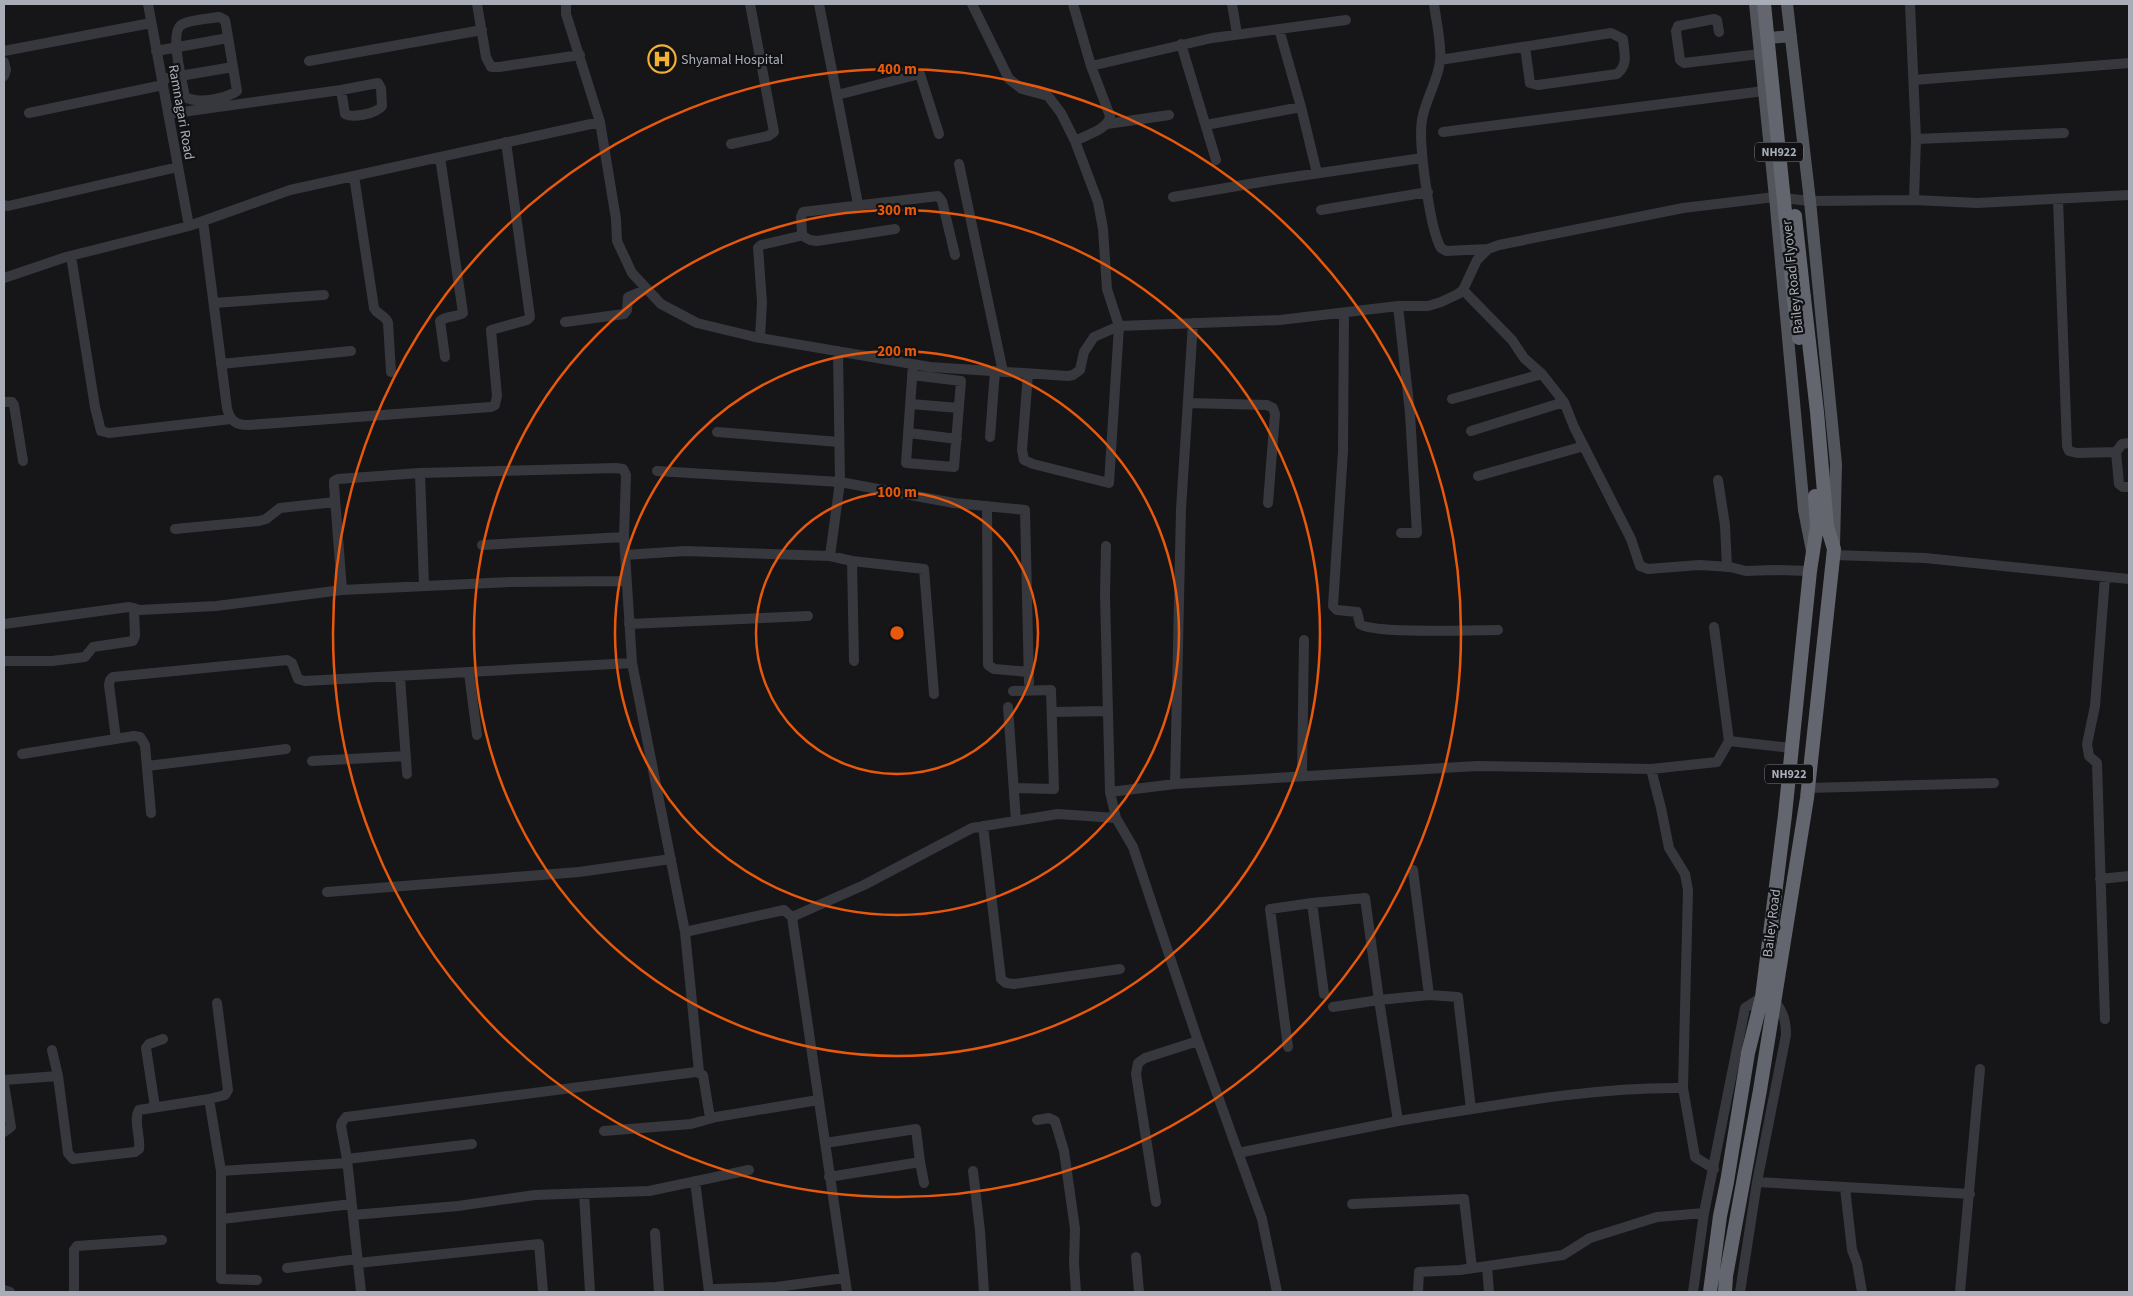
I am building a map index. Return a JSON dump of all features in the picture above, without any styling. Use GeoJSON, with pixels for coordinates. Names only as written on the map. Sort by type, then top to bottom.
{"type":"FeatureCollection","features":[{"type":"Feature","properties":{"kind":"highway","name":"Bailey Road Flyover"},"geometry":{"type":"LineString","coordinates":[[1764,4],[1827,526],[1833,552]]}},
{"type":"Feature","properties":{"kind":"highway","name":"Bailey Road Flyover"},"geometry":{"type":"LineString","coordinates":[[1773,4],[1817,526],[1812,551]]}},
{"type":"Feature","properties":{"kind":"highway","name":"Bailey Road"},"geometry":{"type":"LineString","coordinates":[[1710,1292],[1720,1216],[1748,1053],[1768,998],[1812,551]]}},
{"type":"Feature","properties":{"kind":"highway","name":"NH922"},"geometry":{"type":"LineString","coordinates":[[1725,1292],[1726,1276],[1760,1090],[1768,998],[1808,788],[1833,552]]}},
{"type":"Feature","properties":{"kind":"main road"},"geometry":{"type":"LineString","coordinates":[[1755,4],[1776,196],[1804,510],[1812,551]]}},
{"type":"Feature","properties":{"kind":"main road"},"geometry":{"type":"LineString","coordinates":[[1787,4],[1810,201],[1836,464],[1833,552]]}},
{"type":"Feature","properties":{"kind":"main road"},"geometry":{"type":"LineString","coordinates":[[1758,39],[1791,36]]}},
{"type":"Feature","properties":{"kind":"street","name":"Ramnagari Road"},"geometry":{"type":"LineString","coordinates":[[148,4],[189,226]]}},
{"type":"Feature","properties":{"kind":"street"},"geometry":{"type":"LineString","coordinates":[[477,4],[487,62],[491,66],[499,67],[580,54]]}},
{"type":"Feature","properties":{"kind":"street"},"geometry":{"type":"LineString","coordinates":[[566,4],[566,14],[600,122],[616,219],[617,241],[632,273],[661,304],[697,323],[760,338],[913,364],[1028,374],[1073,375],[1080,370],[1084,352],[1094,337],[1119,326],[1280,320],[1398,306],[1428,306],[1452,298],[1463,290],[1477,260],[1488,249]]}},
{"type":"Feature","properties":{"kind":"street"},"geometry":{"type":"LineString","coordinates":[[731,144],[768,136],[774,132],[750,4]]}},
{"type":"Feature","properties":{"kind":"street"},"geometry":{"type":"LineString","coordinates":[[819,4],[858,204]]}},
{"type":"Feature","properties":{"kind":"street"},"geometry":{"type":"LineString","coordinates":[[972,4],[1009,79],[1022,89],[1048,96],[1061,113],[1075,141],[1099,208],[1103,229],[1107,289],[1119,326],[1108,483],[1024,460],[1022,450],[1028,374]]}},
{"type":"Feature","properties":{"kind":"street"},"geometry":{"type":"LineString","coordinates":[[1073,4],[1092,66],[1109,110],[1110,120],[1107,124]]}},
{"type":"Feature","properties":{"kind":"street"},"geometry":{"type":"LineString","coordinates":[[1232,4],[1237,34]]}},
{"type":"Feature","properties":{"kind":"street"},"geometry":{"type":"LineString","coordinates":[[1434,4],[1440,60],[1422,119],[1420,138],[1436,234],[1441,248],[1452,252],[1488,249],[1499,245],[1683,208],[1776,196],[1810,201],[1914,200],[1977,203],[2129,194]]}},
{"type":"Feature","properties":{"kind":"street"},"geometry":{"type":"LineString","coordinates":[[1910,4],[1916,139],[1914,200]]}},
{"type":"Feature","properties":{"kind":"street"},"geometry":{"type":"LineString","coordinates":[[219,17],[225,20],[237,91],[230,95],[197,101],[185,97],[177,47],[177,31],[180,26],[219,17]]}},
{"type":"Feature","properties":{"kind":"street"},"geometry":{"type":"LineString","coordinates":[[1718,32],[1716,20],[1714,19],[1678,26],[1676,31],[1680,60],[1684,63],[1760,54]]}},
{"type":"Feature","properties":{"kind":"street"},"geometry":{"type":"LineString","coordinates":[[1092,66],[1181,44],[1237,34],[1346,20]]}},
{"type":"Feature","properties":{"kind":"street"},"geometry":{"type":"LineString","coordinates":[[4,51],[151,23]]}},
{"type":"Feature","properties":{"kind":"street"},"geometry":{"type":"LineString","coordinates":[[1280,29],[1316,173]]}},
{"type":"Feature","properties":{"kind":"street"},"geometry":{"type":"LineString","coordinates":[[309,61],[482,30]]}},
{"type":"Feature","properties":{"kind":"street"},"geometry":{"type":"LineString","coordinates":[[1440,60],[1525,47],[1611,34],[1623,39],[1624,69],[1617,74],[1538,85],[1530,83],[1525,47]]}},
{"type":"Feature","properties":{"kind":"street"},"geometry":{"type":"LineString","coordinates":[[156,51],[228,38]]}},
{"type":"Feature","properties":{"kind":"street"},"geometry":{"type":"LineString","coordinates":[[1181,44],[1216,160]]}},
{"type":"Feature","properties":{"kind":"street"},"geometry":{"type":"LineString","coordinates":[[4,62],[6,70],[4,76]]}},
{"type":"Feature","properties":{"kind":"street"},"geometry":{"type":"LineString","coordinates":[[1914,80],[2129,63]]}},
{"type":"Feature","properties":{"kind":"street"},"geometry":{"type":"LineString","coordinates":[[29,113],[162,82],[181,75],[232,67]]}},
{"type":"Feature","properties":{"kind":"street"},"geometry":{"type":"LineString","coordinates":[[837,95],[920,74],[940,134]]}},
{"type":"Feature","properties":{"kind":"street"},"geometry":{"type":"LineString","coordinates":[[168,114],[341,90],[378,83],[381,88],[382,106],[376,111],[349,116],[344,114],[341,90]]}},
{"type":"Feature","properties":{"kind":"street"},"geometry":{"type":"LineString","coordinates":[[1443,132],[1764,91]]}},
{"type":"Feature","properties":{"kind":"street"},"geometry":{"type":"LineString","coordinates":[[1206,125],[1301,107]]}},
{"type":"Feature","properties":{"kind":"street"},"geometry":{"type":"LineString","coordinates":[[1075,141],[1107,124],[1169,115]]}},
{"type":"Feature","properties":{"kind":"street"},"geometry":{"type":"LineString","coordinates":[[4,278],[71,256],[189,226],[290,190],[600,122]]}},
{"type":"Feature","properties":{"kind":"street"},"geometry":{"type":"LineString","coordinates":[[1916,139],[2064,133]]}},
{"type":"Feature","properties":{"kind":"street"},"geometry":{"type":"LineString","coordinates":[[71,256],[96,414],[101,430],[108,433],[231,420],[242,425],[249,425],[308,419],[486,408],[495,405],[498,396],[491,330],[527,320],[530,316],[506,142]]}},
{"type":"Feature","properties":{"kind":"street"},"geometry":{"type":"LineString","coordinates":[[440,157],[462,313],[459,316],[444,318],[440,321],[445,358]]}},
{"type":"Feature","properties":{"kind":"street"},"geometry":{"type":"LineString","coordinates":[[1173,196],[1422,158]]}},
{"type":"Feature","properties":{"kind":"street"},"geometry":{"type":"LineString","coordinates":[[959,164],[999,372],[990,437]]}},
{"type":"Feature","properties":{"kind":"street"},"geometry":{"type":"LineString","coordinates":[[4,205],[178,167]]}},
{"type":"Feature","properties":{"kind":"street"},"geometry":{"type":"LineString","coordinates":[[354,176],[374,308],[377,313],[386,318],[388,323],[391,372]]}},
{"type":"Feature","properties":{"kind":"street"},"geometry":{"type":"LineString","coordinates":[[1321,210],[1428,192]]}},
{"type":"Feature","properties":{"kind":"street"},"geometry":{"type":"LineString","coordinates":[[801,235],[801,216],[803,212],[858,204],[939,196],[942,201],[955,255]]}},
{"type":"Feature","properties":{"kind":"street"},"geometry":{"type":"LineString","coordinates":[[2058,199],[2066,446],[2069,451],[2077,453],[2116,452]]}},
{"type":"Feature","properties":{"kind":"street"},"geometry":{"type":"LineString","coordinates":[[202,221],[227,408],[231,420]]}},
{"type":"Feature","properties":{"kind":"street"},"geometry":{"type":"LineString","coordinates":[[760,338],[762,302],[758,248],[801,235],[810,240],[817,241],[895,229]]}},
{"type":"Feature","properties":{"kind":"street"},"geometry":{"type":"LineString","coordinates":[[565,322],[624,314],[627,310],[629,296],[647,289]]}},
{"type":"Feature","properties":{"kind":"street"},"geometry":{"type":"LineString","coordinates":[[1463,290],[1512,340],[1524,358],[1542,374],[1564,402],[1631,539],[1640,566],[1645,569],[1699,565],[1727,567],[1746,571],[1810,571]]}},
{"type":"Feature","properties":{"kind":"street"},"geometry":{"type":"LineString","coordinates":[[214,302],[324,295]]}},
{"type":"Feature","properties":{"kind":"street"},"geometry":{"type":"LineString","coordinates":[[1398,306],[1410,414],[1417,534],[1401,533]]}},
{"type":"Feature","properties":{"kind":"street"},"geometry":{"type":"LineString","coordinates":[[1344,313],[1343,452],[1334,609],[1358,612],[1360,624],[1365,627],[1498,630]]}},
{"type":"Feature","properties":{"kind":"street"},"geometry":{"type":"LineString","coordinates":[[1175,784],[1181,509],[1193,323]]}},
{"type":"Feature","properties":{"kind":"street"},"geometry":{"type":"LineString","coordinates":[[221,364],[351,351]]}},
{"type":"Feature","properties":{"kind":"street"},"geometry":{"type":"LineString","coordinates":[[830,556],[840,482],[838,351]]}},
{"type":"Feature","properties":{"kind":"street"},"geometry":{"type":"LineString","coordinates":[[912,376],[961,381],[954,467],[906,463],[909,433],[911,404],[912,376],[913,364]]}},
{"type":"Feature","properties":{"kind":"street"},"geometry":{"type":"LineString","coordinates":[[1452,399],[1542,374]]}},
{"type":"Feature","properties":{"kind":"street"},"geometry":{"type":"LineString","coordinates":[[4,402],[12,402],[14,405],[23,461]]}},
{"type":"Feature","properties":{"kind":"street"},"geometry":{"type":"LineString","coordinates":[[1471,431],[1564,402]]}},
{"type":"Feature","properties":{"kind":"street"},"geometry":{"type":"LineString","coordinates":[[1188,403],[1266,405],[1273,408],[1275,414],[1268,503]]}},
{"type":"Feature","properties":{"kind":"street"},"geometry":{"type":"LineString","coordinates":[[911,404],[959,408]]}},
{"type":"Feature","properties":{"kind":"street"},"geometry":{"type":"LineString","coordinates":[[717,432],[839,442]]}},
{"type":"Feature","properties":{"kind":"street"},"geometry":{"type":"LineString","coordinates":[[909,433],[957,438]]}},
{"type":"Feature","properties":{"kind":"street"},"geometry":{"type":"LineString","coordinates":[[2129,443],[2122,444],[2116,452],[2119,484],[2123,487],[2129,487]]}},
{"type":"Feature","properties":{"kind":"street"},"geometry":{"type":"LineString","coordinates":[[1478,476],[1584,446]]}},
{"type":"Feature","properties":{"kind":"street"},"geometry":{"type":"LineString","coordinates":[[342,590],[334,485],[334,481],[338,479],[420,474],[622,469],[626,475],[624,538],[632,663],[685,932],[699,1072],[704,1078],[710,1118]]}},
{"type":"Feature","properties":{"kind":"street"},"geometry":{"type":"LineString","coordinates":[[657,471],[840,482],[954,503],[1025,510],[1029,683]]}},
{"type":"Feature","properties":{"kind":"street"},"geometry":{"type":"LineString","coordinates":[[420,474],[424,586]]}},
{"type":"Feature","properties":{"kind":"street"},"geometry":{"type":"LineString","coordinates":[[1718,480],[1725,525],[1727,567]]}},
{"type":"Feature","properties":{"kind":"street"},"geometry":{"type":"LineString","coordinates":[[175,530],[259,521],[266,519],[280,508],[335,502]]}},
{"type":"Feature","properties":{"kind":"street"},"geometry":{"type":"LineString","coordinates":[[987,506],[988,664],[994,669],[1029,672]]}},
{"type":"Feature","properties":{"kind":"street"},"geometry":{"type":"LineString","coordinates":[[482,545],[624,538]]}},
{"type":"Feature","properties":{"kind":"street"},"geometry":{"type":"LineString","coordinates":[[1106,546],[1105,595],[1110,792],[1116,818],[1133,847],[1198,1041],[1262,1219],[1277,1292]]}},
{"type":"Feature","properties":{"kind":"street"},"geometry":{"type":"LineString","coordinates":[[625,555],[685,551],[830,556],[852,561],[924,569],[934,694]]}},
{"type":"Feature","properties":{"kind":"street"},"geometry":{"type":"LineString","coordinates":[[1833,552],[1925,558],[2129,579]]}},
{"type":"Feature","properties":{"kind":"street"},"geometry":{"type":"LineString","coordinates":[[852,561],[854,661]]}},
{"type":"Feature","properties":{"kind":"street"},"geometry":{"type":"LineString","coordinates":[[2105,577],[2095,706],[2087,744],[2089,756],[2097,763],[2105,1019]]}},
{"type":"Feature","properties":{"kind":"street"},"geometry":{"type":"LineString","coordinates":[[4,624],[129,607],[140,610],[216,606],[342,590],[511,582],[626,581]]}},
{"type":"Feature","properties":{"kind":"street"},"geometry":{"type":"LineString","coordinates":[[4,661],[52,661],[85,657],[93,647],[133,641],[135,636],[134,608]]}},
{"type":"Feature","properties":{"kind":"street"},"geometry":{"type":"LineString","coordinates":[[629,624],[808,616]]}},
{"type":"Feature","properties":{"kind":"street"},"geometry":{"type":"LineString","coordinates":[[1110,792],[1175,784],[1302,775],[1477,766],[1651,769],[1716,762],[1729,741],[1714,627]]}},
{"type":"Feature","properties":{"kind":"street"},"geometry":{"type":"LineString","coordinates":[[1302,775],[1304,640]]}},
{"type":"Feature","properties":{"kind":"street"},"geometry":{"type":"LineString","coordinates":[[116,739],[109,685],[113,677],[287,660],[292,663],[298,679],[302,681],[632,663]]}},
{"type":"Feature","properties":{"kind":"street"},"geometry":{"type":"LineString","coordinates":[[470,673],[477,735]]}},
{"type":"Feature","properties":{"kind":"street"},"geometry":{"type":"LineString","coordinates":[[400,677],[407,774]]}},
{"type":"Feature","properties":{"kind":"street"},"geometry":{"type":"LineString","coordinates":[[1013,691],[1051,690],[1054,789],[1014,788]]}},
{"type":"Feature","properties":{"kind":"street"},"geometry":{"type":"LineString","coordinates":[[1008,707],[1016,821]]}},
{"type":"Feature","properties":{"kind":"street"},"geometry":{"type":"LineString","coordinates":[[1052,712],[1108,711]]}},
{"type":"Feature","properties":{"kind":"street"},"geometry":{"type":"LineString","coordinates":[[22,754],[134,736],[142,739],[145,745],[151,813]]}},
{"type":"Feature","properties":{"kind":"street"},"geometry":{"type":"LineString","coordinates":[[1729,741],[1792,748]]}},
{"type":"Feature","properties":{"kind":"street"},"geometry":{"type":"LineString","coordinates":[[147,766],[286,749]]}},
{"type":"Feature","properties":{"kind":"street"},"geometry":{"type":"LineString","coordinates":[[312,761],[406,756]]}},
{"type":"Feature","properties":{"kind":"street"},"geometry":{"type":"LineString","coordinates":[[1651,769],[1669,848],[1675,861],[1681,864],[1688,890],[1689,922],[1683,1088],[1695,1157],[1714,1170]]}},
{"type":"Feature","properties":{"kind":"street"},"geometry":{"type":"LineString","coordinates":[[1808,788],[1994,783]]}},
{"type":"Feature","properties":{"kind":"street"},"geometry":{"type":"LineString","coordinates":[[792,917],[864,885],[972,828],[1058,814],[1116,818]]}},
{"type":"Feature","properties":{"kind":"street"},"geometry":{"type":"LineString","coordinates":[[983,826],[1002,979],[1006,983],[1014,984],[1120,969]]}},
{"type":"Feature","properties":{"kind":"street"},"geometry":{"type":"LineString","coordinates":[[326,892],[579,872],[671,859]]}},
{"type":"Feature","properties":{"kind":"street"},"geometry":{"type":"LineString","coordinates":[[1413,870],[1429,995]]}},
{"type":"Feature","properties":{"kind":"street"},"geometry":{"type":"LineString","coordinates":[[2100,879],[2129,876]]}},
{"type":"Feature","properties":{"kind":"street"},"geometry":{"type":"LineString","coordinates":[[1288,1047],[1270,909],[1365,898],[1398,1121]]}},
{"type":"Feature","properties":{"kind":"street"},"geometry":{"type":"LineString","coordinates":[[1312,903],[1324,994]]}},
{"type":"Feature","properties":{"kind":"street"},"geometry":{"type":"LineString","coordinates":[[685,932],[784,910],[792,917],[847,1292]]}},
{"type":"Feature","properties":{"kind":"street"},"geometry":{"type":"LineString","coordinates":[[1333,1007],[1429,995],[1458,998],[1471,1109]]}},
{"type":"Feature","properties":{"kind":"street"},"geometry":{"type":"LineString","coordinates":[[1693,1292],[1704,1213],[1746,1008],[1768,998],[1782,1011],[1786,1023],[1786,1035],[1757,1182],[1740,1292]]}},
{"type":"Feature","properties":{"kind":"street"},"geometry":{"type":"LineString","coordinates":[[52,1050],[58,1076],[68,1153],[73,1159],[137,1151],[140,1143],[138,1112],[155,1107],[209,1099],[225,1095],[228,1090],[217,1003]]}},
{"type":"Feature","properties":{"kind":"street"},"geometry":{"type":"LineString","coordinates":[[155,1107],[146,1048],[149,1044],[163,1039]]}},
{"type":"Feature","properties":{"kind":"street"},"geometry":{"type":"LineString","coordinates":[[1156,1202],[1136,1074],[1137,1066],[1145,1058],[1198,1041]]}},
{"type":"Feature","properties":{"kind":"street"},"geometry":{"type":"LineString","coordinates":[[1960,1292],[1980,1069]]}},
{"type":"Feature","properties":{"kind":"street"},"geometry":{"type":"LineString","coordinates":[[361,1292],[342,1126],[343,1119],[349,1116],[699,1072]]}},
{"type":"Feature","properties":{"kind":"street"},"geometry":{"type":"LineString","coordinates":[[4,1080],[58,1076]]}},
{"type":"Feature","properties":{"kind":"street"},"geometry":{"type":"LineString","coordinates":[[4,1084],[11,1127],[4,1132]]}},
{"type":"Feature","properties":{"kind":"street"},"geometry":{"type":"LineString","coordinates":[[1238,1153],[1398,1121],[1565,1094],[1638,1088],[1683,1088]]}},
{"type":"Feature","properties":{"kind":"street"},"geometry":{"type":"LineString","coordinates":[[209,1099],[221,1171],[221,1279],[257,1280]]}},
{"type":"Feature","properties":{"kind":"street"},"geometry":{"type":"LineString","coordinates":[[604,1131],[691,1124],[710,1118],[818,1100]]}},
{"type":"Feature","properties":{"kind":"street"},"geometry":{"type":"LineString","coordinates":[[1036,1120],[1049,1118],[1055,1121],[1064,1151],[1075,1229],[1074,1263],[1076,1292]]}},
{"type":"Feature","properties":{"kind":"street"},"geometry":{"type":"LineString","coordinates":[[824,1143],[916,1129],[924,1183]]}},
{"type":"Feature","properties":{"kind":"street"},"geometry":{"type":"LineString","coordinates":[[221,1171],[347,1161],[472,1144]]}},
{"type":"Feature","properties":{"kind":"street"},"geometry":{"type":"LineString","coordinates":[[830,1177],[920,1162]]}},
{"type":"Feature","properties":{"kind":"street"},"geometry":{"type":"LineString","coordinates":[[222,1219],[353,1210],[458,1206],[534,1195],[649,1191],[749,1170]]}},
{"type":"Feature","properties":{"kind":"street"},"geometry":{"type":"LineString","coordinates":[[973,1171],[980,1231],[984,1292]]}},
{"type":"Feature","properties":{"kind":"street"},"geometry":{"type":"LineString","coordinates":[[695,1181],[709,1292],[716,1289],[776,1287],[844,1278]]}},
{"type":"Feature","properties":{"kind":"street"},"geometry":{"type":"LineString","coordinates":[[1757,1182],[1970,1194]]}},
{"type":"Feature","properties":{"kind":"street"},"geometry":{"type":"LineString","coordinates":[[1845,1188],[1852,1250],[1858,1263],[1862,1292]]}},
{"type":"Feature","properties":{"kind":"street"},"geometry":{"type":"LineString","coordinates":[[584,1193],[590,1292]]}},
{"type":"Feature","properties":{"kind":"street"},"geometry":{"type":"LineString","coordinates":[[1352,1204],[1464,1199],[1472,1268]]}},
{"type":"Feature","properties":{"kind":"street"},"geometry":{"type":"LineString","coordinates":[[1418,1292],[1419,1272],[1472,1268],[1563,1255],[1590,1238],[1657,1217],[1704,1213]]}},
{"type":"Feature","properties":{"kind":"street"},"geometry":{"type":"LineString","coordinates":[[655,1233],[659,1292]]}},
{"type":"Feature","properties":{"kind":"street"},"geometry":{"type":"LineString","coordinates":[[74,1292],[74,1250],[77,1246],[162,1240]]}},
{"type":"Feature","properties":{"kind":"street"},"geometry":{"type":"LineString","coordinates":[[287,1268],[538,1244],[543,1292]]}},
{"type":"Feature","properties":{"kind":"street"},"geometry":{"type":"LineString","coordinates":[[1136,1257],[1139,1292]]}},
{"type":"Feature","properties":{"kind":"street"},"geometry":{"type":"LineString","coordinates":[[1487,1266],[1489,1292]]}},
{"type":"Feature","properties":{"kind":"street"},"geometry":{"type":"LineString","coordinates":[[4,1290],[10,1292]]}},
{"type":"Feature","properties":{"kind":"place","name":"Shyamal Hospital"},"geometry":{"type":"Point","coordinates":[662,59]}}]}
